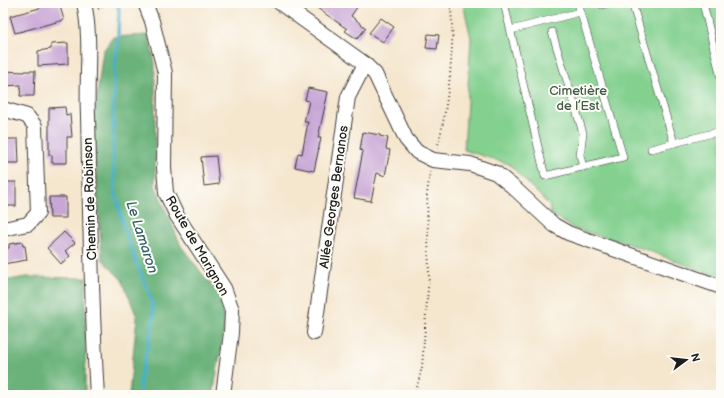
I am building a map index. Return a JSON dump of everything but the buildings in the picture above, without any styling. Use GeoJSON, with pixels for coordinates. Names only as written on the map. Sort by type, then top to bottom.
{"type":"FeatureCollection","features":[{"type":"Feature","properties":{"kind":"street","name":"Chemin de Robinson"},"geometry":{"type":"LineString","coordinates":[[84,3],[88,42],[87,97],[97,395]]}},
{"type":"Feature","properties":{"kind":"street","name":"Route de Marignon"},"geometry":{"type":"LineString","coordinates":[[145,3],[152,21],[165,73],[164,168],[166,193],[177,216],[224,288],[232,310],[231,333],[223,395]]}},
{"type":"Feature","properties":{"kind":"street"},"geometry":{"type":"LineString","coordinates":[[280,3],[365,64],[375,74],[406,139],[417,152],[433,160],[470,164],[496,172],[554,225],[568,233],[721,287]]}},
{"type":"Feature","properties":{"kind":"street","name":"Allée Georges Bernanos"},"geometry":{"type":"LineString","coordinates":[[314,334],[348,97],[365,64]]}},
{"type":"Feature","properties":{"kind":"street"},"geometry":{"type":"LineString","coordinates":[[3,109],[27,116],[35,126],[38,213],[28,224],[3,228]]}},
{"type":"Feature","properties":{"kind":"lane"},"geometry":{"type":"LineString","coordinates":[[504,3],[545,176],[623,157],[578,3]]}},
{"type":"Feature","properties":{"kind":"lane"},"geometry":{"type":"LineString","coordinates":[[632,3],[674,143]]}},
{"type":"Feature","properties":{"kind":"lane"},"geometry":{"type":"LineString","coordinates":[[703,3],[721,78]]}},
{"type":"Feature","properties":{"kind":"lane"},"geometry":{"type":"LineString","coordinates":[[511,30],[580,12]]}},
{"type":"Feature","properties":{"kind":"lane"},"geometry":{"type":"LineString","coordinates":[[552,32],[583,133],[580,155],[583,167]]}},
{"type":"Feature","properties":{"kind":"lane"},"geometry":{"type":"LineString","coordinates":[[651,149],[721,131]]}},
{"type":"Feature","properties":{"kind":"path"},"geometry":{"type":"LineString","coordinates":[[415,395],[422,367],[429,275],[429,179],[442,131],[447,101],[452,49],[453,23],[450,3]]}},
{"type":"Feature","properties":{"kind":"green space","name":"Cimetière de l’Est"},"geometry":{"type":"Polygon","coordinates":[[[463,3],[721,3],[721,278],[633,245],[575,229],[551,214],[549,205],[509,164],[464,150],[471,38],[463,3]]]}},
{"type":"Feature","properties":{"kind":"green space"},"geometry":{"type":"Polygon","coordinates":[[[148,35],[155,63],[155,185],[181,246],[220,297],[225,325],[213,395],[129,395],[137,317],[122,280],[102,259],[93,123],[103,51],[113,37],[148,35]]]}},
{"type":"Feature","properties":{"kind":"green space"},"geometry":{"type":"Polygon","coordinates":[[[26,277],[86,278],[85,395],[3,395],[3,281],[26,277]]]}},
{"type":"Feature","properties":{"kind":"waterway","name":"Le Lamaron"},"geometry":{"type":"LineString","coordinates":[[117,3],[119,10],[114,77],[113,156],[115,190],[122,221],[150,295],[154,317],[140,380],[140,395]]}}]}
